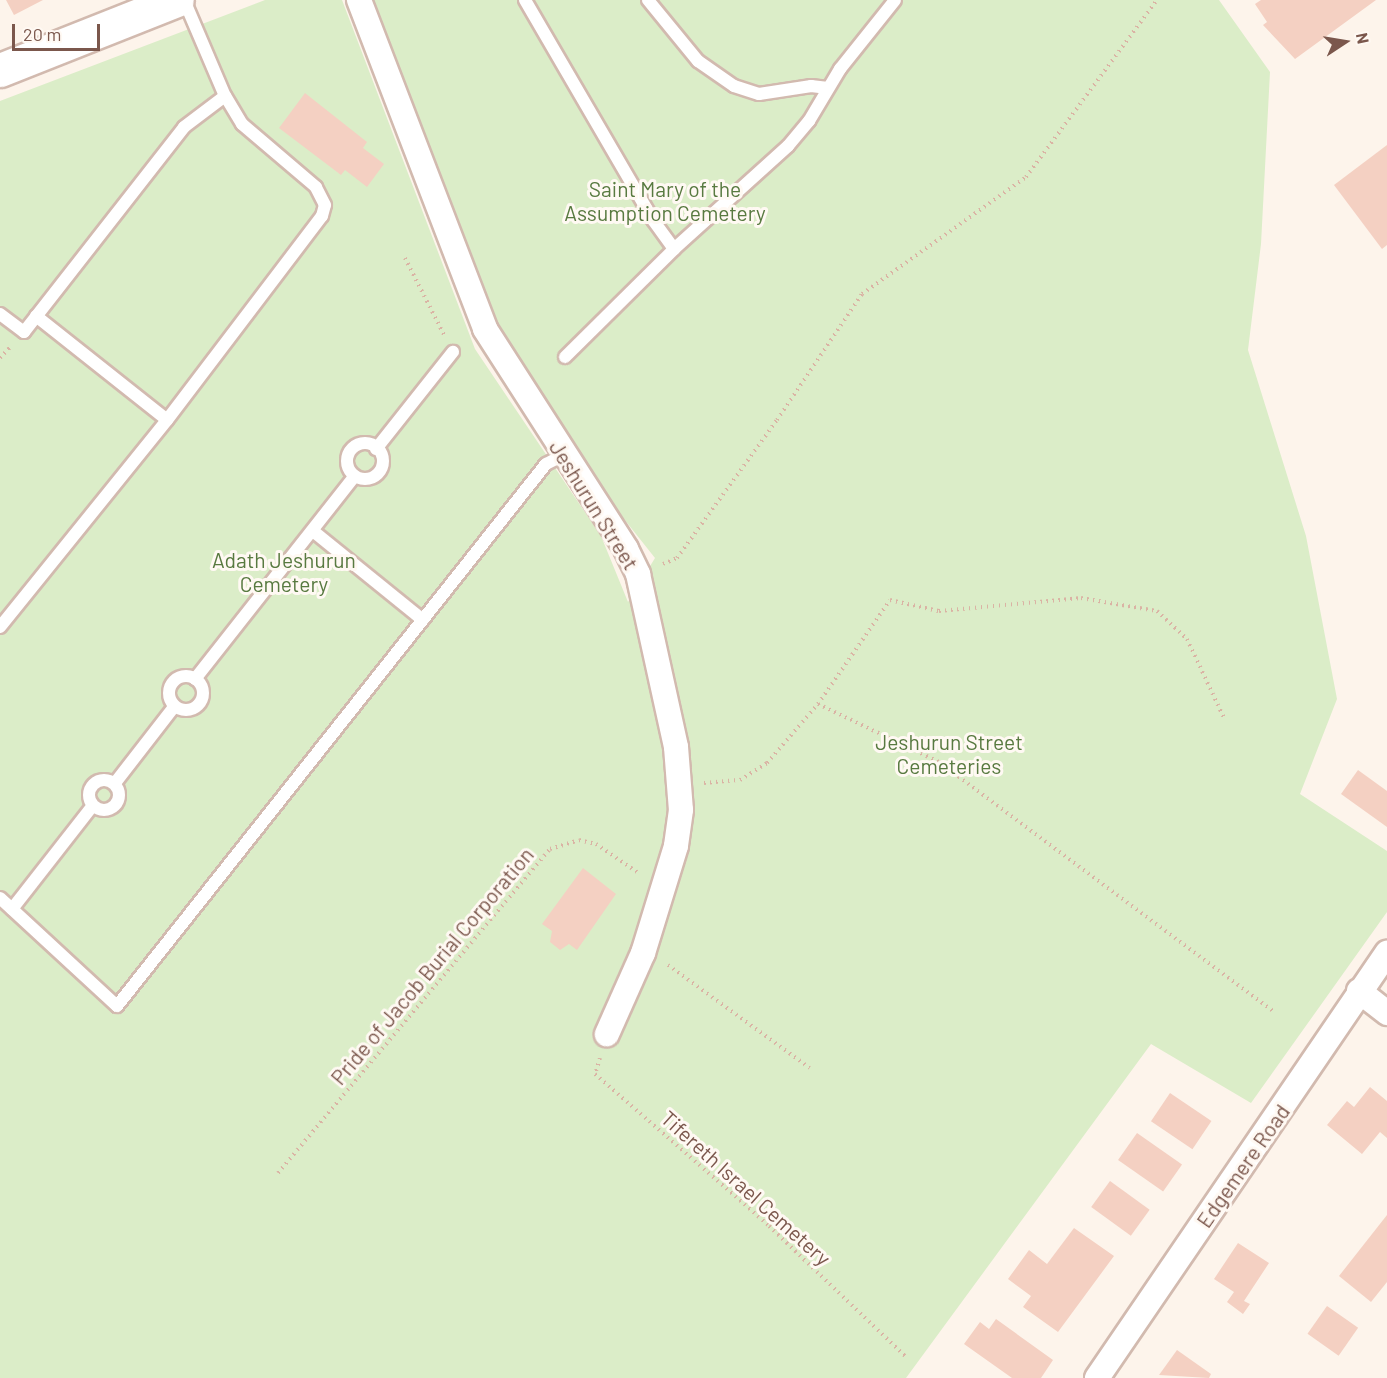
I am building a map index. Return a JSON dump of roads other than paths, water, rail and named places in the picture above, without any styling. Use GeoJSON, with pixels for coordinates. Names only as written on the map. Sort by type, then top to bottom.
{"type":"FeatureCollection","features":[{"type":"Feature","properties":{"kind":"main road"},"geometry":{"type":"LineString","coordinates":[[0,69],[177,0]]}},
{"type":"Feature","properties":{"kind":"street","name":"Jeshurun Street"},"geometry":{"type":"LineString","coordinates":[[359,0],[485,329],[626,549],[638,574],[680,777],[679,829],[643,953],[607,1034]]}},
{"type":"Feature","properties":{"kind":"street","name":"Edgemere Road"},"geometry":{"type":"LineString","coordinates":[[1096,1378],[1284,1108],[1387,953]]}},
{"type":"Feature","properties":{"kind":"street"},"geometry":{"type":"LineString","coordinates":[[1359,992],[1387,1013]]}},
{"type":"Feature","properties":{"kind":"lane"},"geometry":{"type":"LineString","coordinates":[[0,627],[167,420],[317,225],[325,206],[316,187],[242,124],[225,96],[184,0]]}},
{"type":"Feature","properties":{"kind":"lane"},"geometry":{"type":"LineString","coordinates":[[525,0],[654,220],[674,249]]}},
{"type":"Feature","properties":{"kind":"lane"},"geometry":{"type":"LineString","coordinates":[[648,0],[698,61],[734,86],[759,94],[811,86],[828,88]]}},
{"type":"Feature","properties":{"kind":"lane"},"geometry":{"type":"LineString","coordinates":[[565,357],[674,249],[788,146],[828,88],[895,0]]}},
{"type":"Feature","properties":{"kind":"lane"},"geometry":{"type":"LineString","coordinates":[[0,314],[24,332],[184,127],[225,96]]}},
{"type":"Feature","properties":{"kind":"lane"},"geometry":{"type":"LineString","coordinates":[[36,316],[167,420]]}},
{"type":"Feature","properties":{"kind":"lane"},"geometry":{"type":"LineString","coordinates":[[376,449],[453,352]]}},
{"type":"Feature","properties":{"kind":"lane"},"geometry":{"type":"LineString","coordinates":[[363,443],[376,449],[383,461],[381,472],[369,478],[355,476],[348,460],[351,448],[363,443]]}},
{"type":"Feature","properties":{"kind":"lane"},"geometry":{"type":"LineString","coordinates":[[0,898],[117,1006],[546,464],[564,455]]}},
{"type":"Feature","properties":{"kind":"lane"},"geometry":{"type":"LineString","coordinates":[[195,679],[355,476]]}},
{"type":"Feature","properties":{"kind":"lane"},"geometry":{"type":"LineString","coordinates":[[313,531],[423,620]]}},
{"type":"Feature","properties":{"kind":"lane"},"geometry":{"type":"LineString","coordinates":[[174,707],[169,693],[173,682],[185,677],[195,679]]}},
{"type":"Feature","properties":{"kind":"lane"},"geometry":{"type":"LineString","coordinates":[[174,707],[188,709],[200,703],[202,692],[195,679]]}},
{"type":"Feature","properties":{"kind":"lane"},"geometry":{"type":"LineString","coordinates":[[115,783],[174,707]]}},
{"type":"Feature","properties":{"kind":"lane"},"geometry":{"type":"LineString","coordinates":[[12,909],[91,808],[89,796],[92,785],[104,780],[115,783]]}},
{"type":"Feature","properties":{"kind":"lane"},"geometry":{"type":"LineString","coordinates":[[91,808],[105,810],[117,804],[119,793],[115,783]]}},
{"type":"Feature","properties":{"kind":"park label","name":"Saint Mary of the Assumption Cemetery"},"geometry":{"type":"Point","coordinates":[665,201]}},
{"type":"Feature","properties":{"kind":"park label","name":"Adath Jeshurun Cemetery"},"geometry":{"type":"Point","coordinates":[284,572]}},
{"type":"Feature","properties":{"kind":"park label","name":"Jeshurun Street Cemeteries"},"geometry":{"type":"Point","coordinates":[949,754]}}]}
